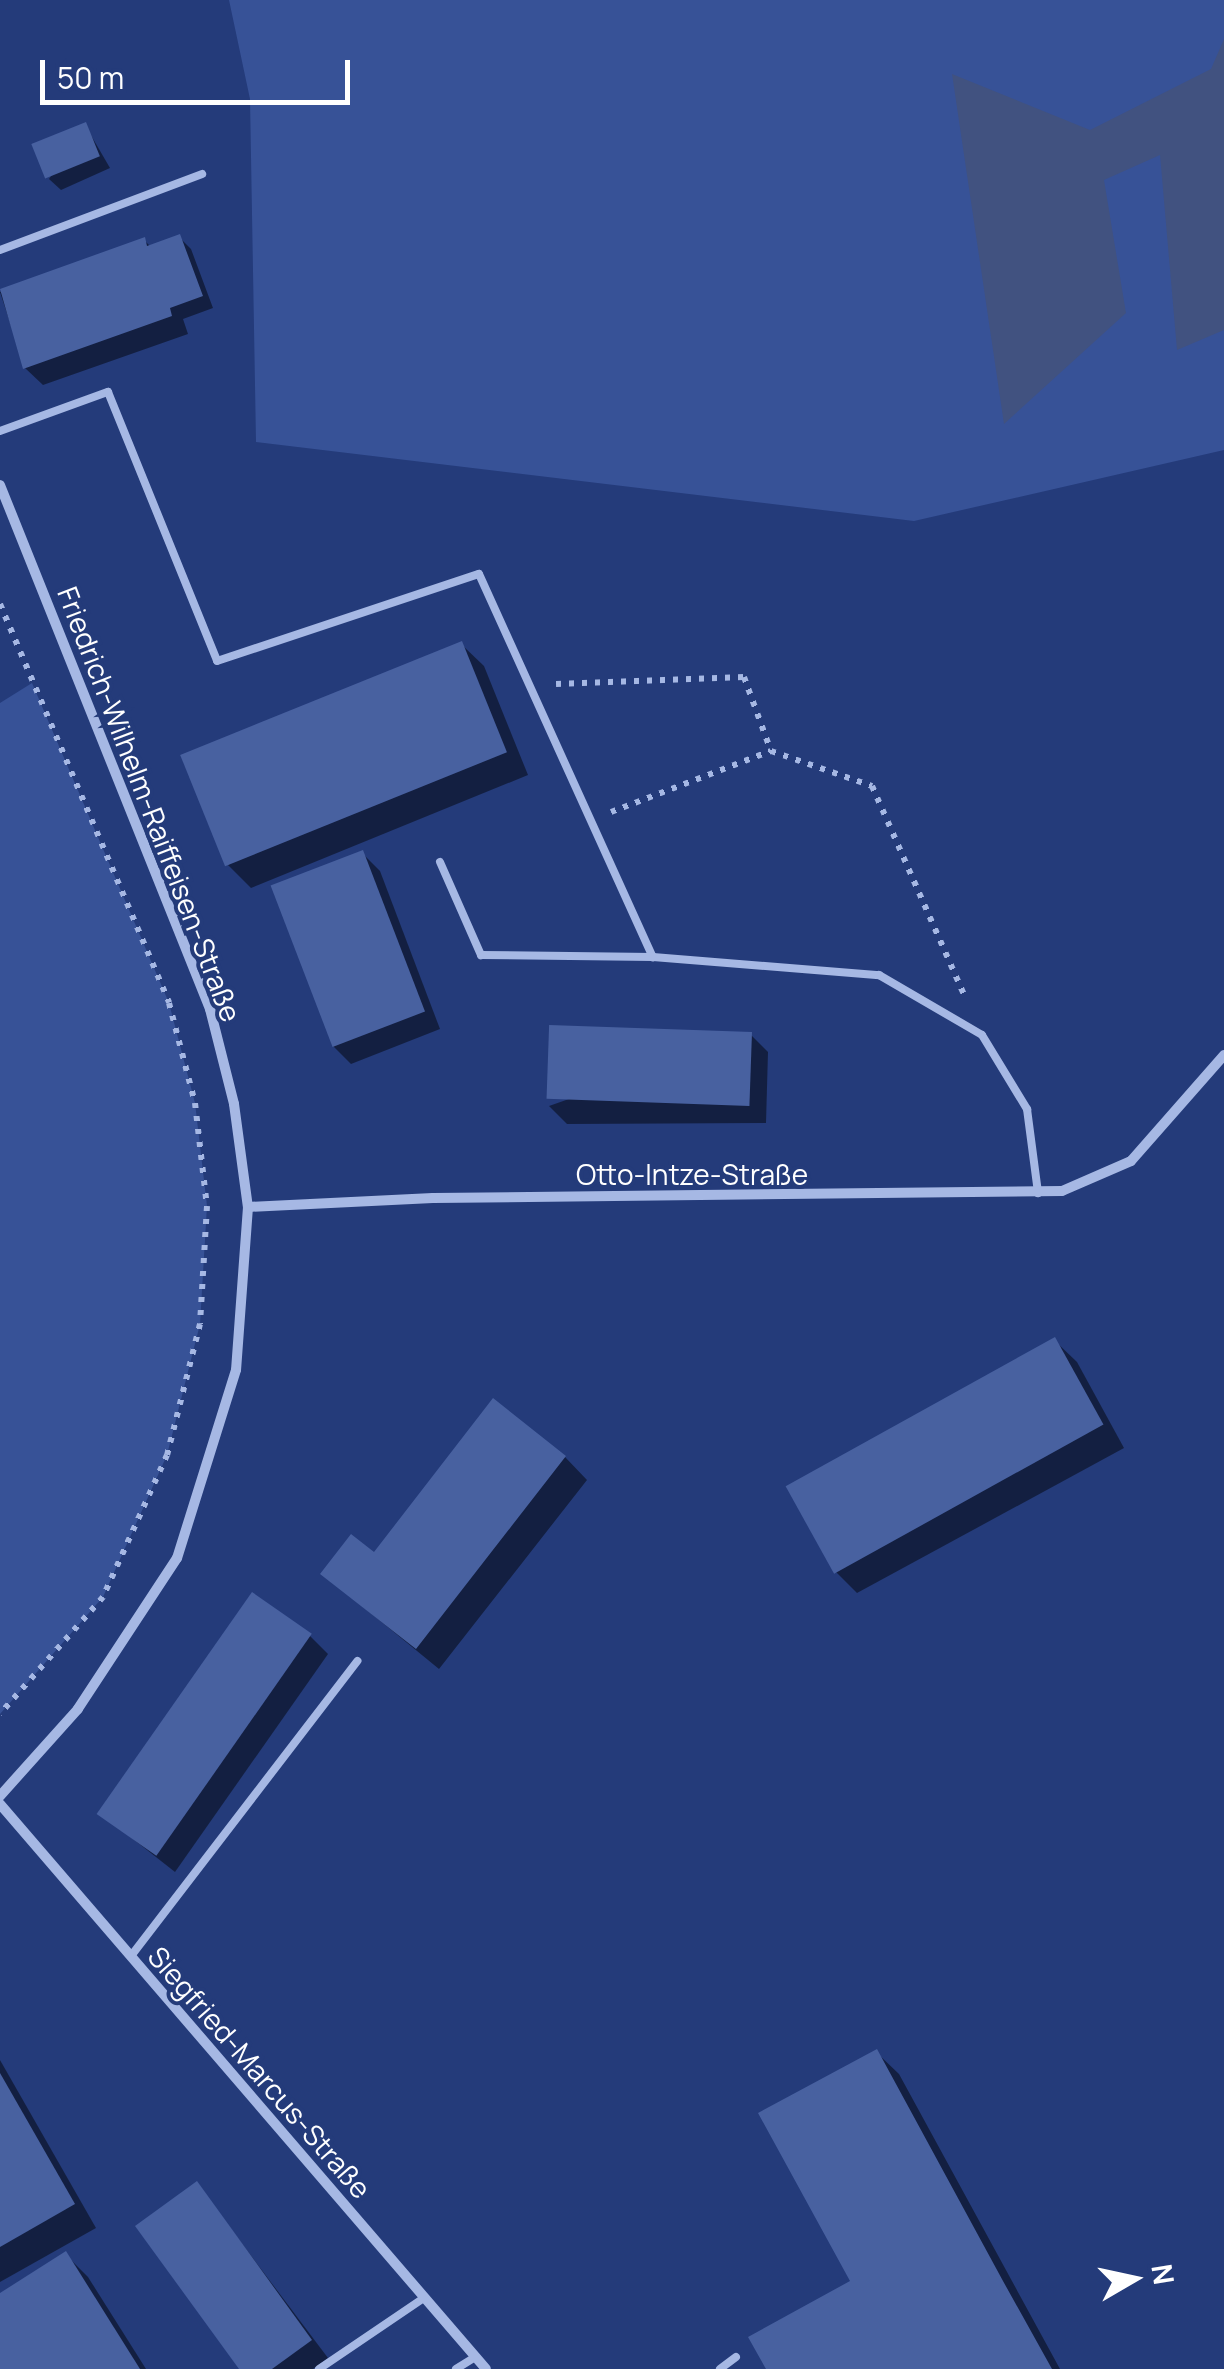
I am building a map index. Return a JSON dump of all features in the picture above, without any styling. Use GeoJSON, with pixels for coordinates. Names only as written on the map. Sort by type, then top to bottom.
{"type":"FeatureCollection","features":[{"type":"Feature","properties":{"kind":"street","name":"Friedrich-Wilhelm-Raiffeisen-Straße"},"geometry":{"type":"LineString","coordinates":[[0,485],[210,1008],[234,1104],[248,1207],[236,1370],[176,1558],[78,1709],[0,1796]]}},
{"type":"Feature","properties":{"kind":"street","name":"Otto-Intze-Straße"},"geometry":{"type":"LineString","coordinates":[[248,1207],[433,1198],[1038,1194],[1086,1184],[1131,1161],[1224,1056]]}},
{"type":"Feature","properties":{"kind":"street","name":"Siegfried-Marcus-Straße"},"geometry":{"type":"LineString","coordinates":[[0,1804],[486,2369]]}},
{"type":"Feature","properties":{"kind":"lane"},"geometry":{"type":"LineString","coordinates":[[0,250],[202,174]]}},
{"type":"Feature","properties":{"kind":"lane"},"geometry":{"type":"LineString","coordinates":[[0,431],[108,392],[217,661],[479,574],[654,958]]}},
{"type":"Feature","properties":{"kind":"lane"},"geometry":{"type":"LineString","coordinates":[[440,862],[482,955],[654,958],[879,975],[982,1035],[1027,1109],[1038,1194]]}},
{"type":"Feature","properties":{"kind":"lane"},"geometry":{"type":"LineString","coordinates":[[131,1956],[357,1661]]}},
{"type":"Feature","properties":{"kind":"lane"},"geometry":{"type":"LineString","coordinates":[[319,2369],[424,2298]]}},
{"type":"Feature","properties":{"kind":"lane"},"geometry":{"type":"LineString","coordinates":[[720,2369],[736,2357]]}},
{"type":"Feature","properties":{"kind":"lane"},"geometry":{"type":"LineString","coordinates":[[456,2369],[476,2358]]}},
{"type":"Feature","properties":{"kind":"path"},"geometry":{"type":"LineString","coordinates":[[0,604],[169,1004],[194,1103],[208,1206],[200,1324],[167,1455],[103,1596],[0,1714]]}},
{"type":"Feature","properties":{"kind":"path"},"geometry":{"type":"LineString","coordinates":[[530,685],[744,677],[771,752]]}},
{"type":"Feature","properties":{"kind":"path"},"geometry":{"type":"LineString","coordinates":[[591,820],[771,752],[872,786],[982,1035]]}},
{"type":"Feature","properties":{"kind":"shaded area"},"geometry":{"type":"Polygon","coordinates":[[[229,0],[1224,0],[1224,450],[914,521],[256,442],[250,99],[229,0]]]}},
{"type":"Feature","properties":{"kind":"shaded area"},"geometry":{"type":"Polygon","coordinates":[[[1224,39],[1224,330],[1177,350],[1160,155],[1104,180],[1126,313],[1004,424],[952,74],[1090,130],[1211,69],[1224,39]]]}},
{"type":"Feature","properties":{"kind":"shaded area"},"geometry":{"type":"Polygon","coordinates":[[[32,683],[169,1003],[195,1103],[207,1206],[200,1324],[167,1455],[103,1597],[0,1714],[0,703],[32,683]]]}},
{"type":"Feature","properties":{"kind":"building"},"geometry":{"type":"Polygon","coordinates":[[[86,122],[100,156],[45,178],[31,144],[86,122]]]}},
{"type":"Feature","properties":{"kind":"building"},"geometry":{"type":"Polygon","coordinates":[[[180,234],[203,296],[170,308],[172,316],[23,369],[0,289],[145,237],[147,246],[180,234]]]}},
{"type":"Feature","properties":{"kind":"building"},"geometry":{"type":"Polygon","coordinates":[[[462,641],[507,752],[225,866],[180,755],[462,641]]]}},
{"type":"Feature","properties":{"kind":"building"},"geometry":{"type":"Polygon","coordinates":[[[363,850],[425,1012],[333,1047],[271,885],[363,850]]]}},
{"type":"Feature","properties":{"kind":"building"},"geometry":{"type":"Polygon","coordinates":[[[549,1025],[752,1032],[749,1106],[547,1099],[549,1025]]]}},
{"type":"Feature","properties":{"kind":"building"},"geometry":{"type":"Polygon","coordinates":[[[1055,1337],[1103,1424],[834,1574],[786,1486],[1055,1337]]]}},
{"type":"Feature","properties":{"kind":"building"},"geometry":{"type":"Polygon","coordinates":[[[493,1398],[566,1456],[416,1649],[320,1574],[351,1534],[374,1552],[493,1398]]]}},
{"type":"Feature","properties":{"kind":"building"},"geometry":{"type":"Polygon","coordinates":[[[252,1592],[312,1634],[156,1856],[97,1814],[252,1592]]]}},
{"type":"Feature","properties":{"kind":"building"},"geometry":{"type":"Polygon","coordinates":[[[877,2049],[1052,2369],[766,2369],[748,2337],[850,2281],[758,2113],[877,2049]]]}},
{"type":"Feature","properties":{"kind":"building"},"geometry":{"type":"Polygon","coordinates":[[[0,2073],[75,2204],[0,2247],[0,2073]]]}},
{"type":"Feature","properties":{"kind":"building"},"geometry":{"type":"Polygon","coordinates":[[[197,2181],[312,2340],[272,2369],[239,2369],[135,2226],[197,2181]]]}},
{"type":"Feature","properties":{"kind":"building"},"geometry":{"type":"Polygon","coordinates":[[[66,2251],[140,2369],[0,2369],[0,2293],[66,2251]]]}}]}
